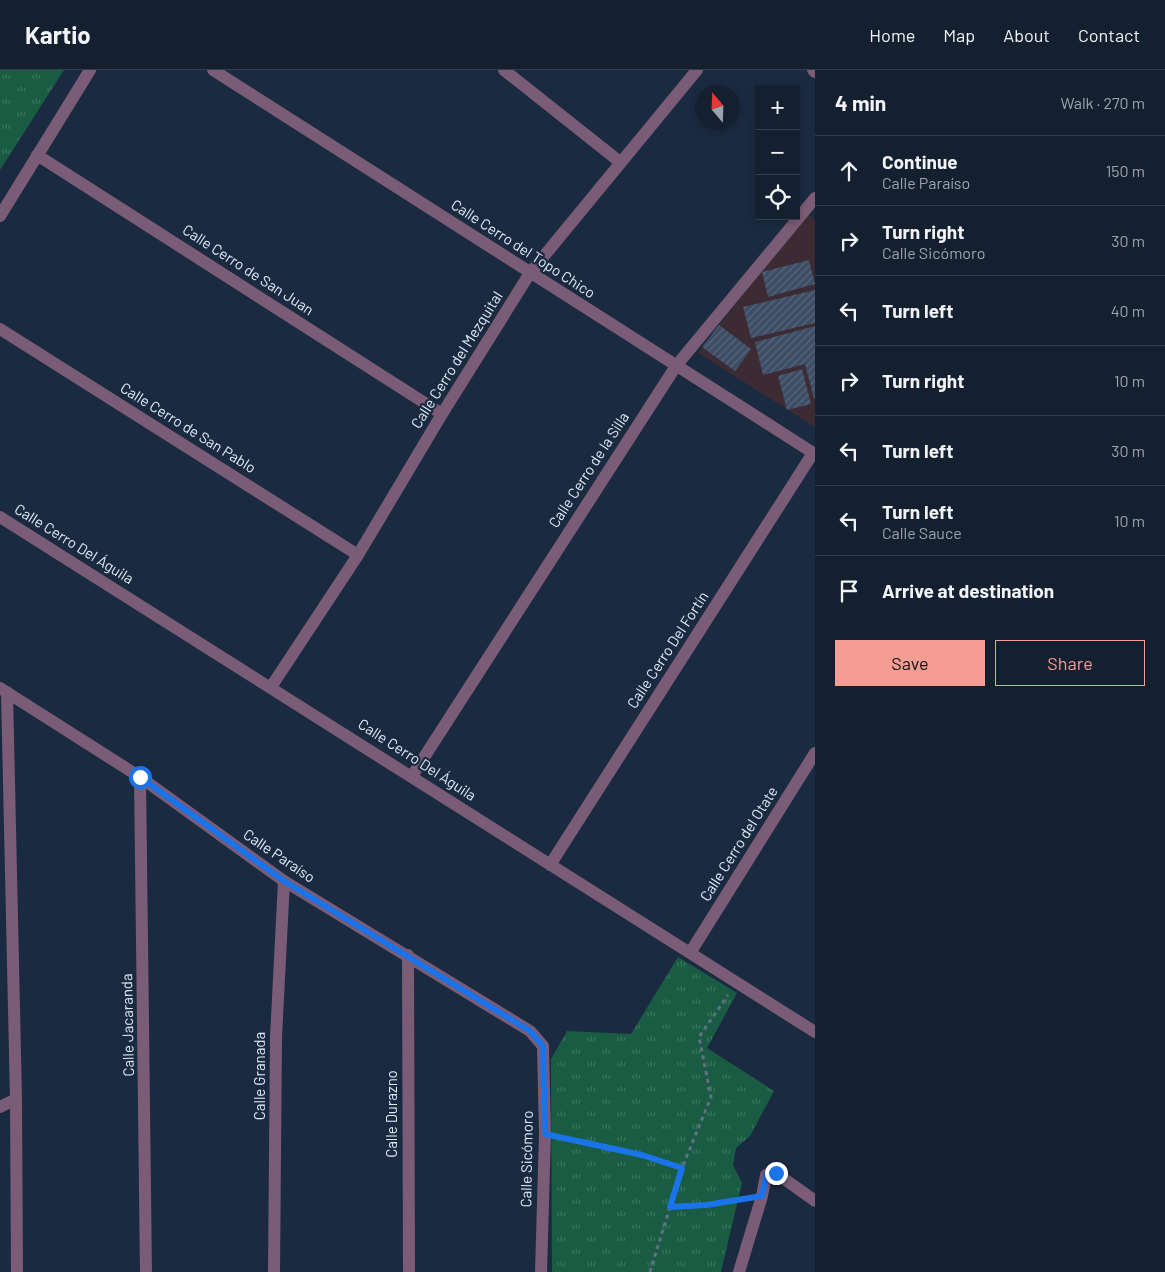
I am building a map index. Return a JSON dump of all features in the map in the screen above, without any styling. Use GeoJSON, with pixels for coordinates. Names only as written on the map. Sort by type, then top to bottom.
{"type":"FeatureCollection","features":[{"type":"Feature","properties":{"kind":"street"},"geometry":{"type":"LineString","coordinates":[[0,216],[90,70]]}},
{"type":"Feature","properties":{"kind":"street","name":"Calle Cerro del Topo Chico"},"geometry":{"type":"LineString","coordinates":[[213,70],[814,454]]}},
{"type":"Feature","properties":{"kind":"street"},"geometry":{"type":"LineString","coordinates":[[504,70],[620,162]]}},
{"type":"Feature","properties":{"kind":"street","name":"Calle Cerro del Mezquital"},"geometry":{"type":"LineString","coordinates":[[271,687],[358,555],[442,414],[530,273],[697,70]]}},
{"type":"Feature","properties":{"kind":"street","name":"Calle Cerro de San Juan"},"geometry":{"type":"LineString","coordinates":[[37,155],[442,414]]}},
{"type":"Feature","properties":{"kind":"street","name":"Calle Cerro de la Silla"},"geometry":{"type":"LineString","coordinates":[[412,776],[676,366],[815,198]]}},
{"type":"Feature","properties":{"kind":"street","name":"Calle Cerro de San Pablo"},"geometry":{"type":"LineString","coordinates":[[0,329],[358,555]]}},
{"type":"Feature","properties":{"kind":"street","name":"Calle Cerro Del Fortín"},"geometry":{"type":"LineString","coordinates":[[550,865],[814,454]]}},
{"type":"Feature","properties":{"kind":"street","name":"Calle Cerro Del Águila"},"geometry":{"type":"LineString","coordinates":[[0,517],[815,1032]]}},
{"type":"Feature","properties":{"kind":"street"},"geometry":{"type":"LineString","coordinates":[[3,690],[16,1099],[17,1272]]}},
{"type":"Feature","properties":{"kind":"street","name":"Calle Paraíso"},"geometry":{"type":"LineString","coordinates":[[3,690],[140,777],[284,881],[530,1031],[543,1046]]}},
{"type":"Feature","properties":{"kind":"street","name":"Calle Cerro del Otate"},"geometry":{"type":"LineString","coordinates":[[690,953],[815,753]]}},
{"type":"Feature","properties":{"kind":"street","name":"Calle Jacaranda"},"geometry":{"type":"LineString","coordinates":[[140,777],[146,1272]]}},
{"type":"Feature","properties":{"kind":"street","name":"Calle Granada"},"geometry":{"type":"LineString","coordinates":[[274,1272],[276,1037],[284,881]]}},
{"type":"Feature","properties":{"kind":"street","name":"Calle Durazno"},"geometry":{"type":"LineString","coordinates":[[408,955],[408,1272]]}},
{"type":"Feature","properties":{"kind":"street","name":"Calle Sicómoro"},"geometry":{"type":"LineString","coordinates":[[541,1272],[545,1134],[543,1046]]}},
{"type":"Feature","properties":{"kind":"street"},"geometry":{"type":"LineString","coordinates":[[0,1107],[16,1099]]}},
{"type":"Feature","properties":{"kind":"street"},"geometry":{"type":"LineString","coordinates":[[739,1272],[762,1196],[766,1175],[776,1173],[815,1201]]}},
{"type":"Feature","properties":{"kind":"path"},"geometry":{"type":"LineString","coordinates":[[650,1272],[682,1168],[711,1097],[699,1036],[736,982]]}},
{"type":"Feature","properties":{"kind":"path"},"geometry":{"type":"LineString","coordinates":[[545,1134],[642,1155],[682,1168]]}},
{"type":"Feature","properties":{"kind":"path"},"geometry":{"type":"LineString","coordinates":[[670,1207],[706,1205],[762,1196]]}},
{"type":"Feature","properties":{"kind":"shaded area"},"geometry":{"type":"Polygon","coordinates":[[[806,212],[815,220],[815,427],[698,353],[806,212]]]}},
{"type":"Feature","properties":{"kind":"green space"},"geometry":{"type":"Polygon","coordinates":[[[0,70],[64,70],[0,170],[0,70]]]}},
{"type":"Feature","properties":{"kind":"green space"},"geometry":{"type":"Polygon","coordinates":[[[678,957],[737,993],[707,1048],[774,1091],[750,1136],[736,1148],[733,1165],[742,1183],[721,1272],[552,1272],[551,1059],[567,1031],[631,1034],[678,957]]]}},
{"type":"Feature","properties":{"kind":"building"},"geometry":{"type":"Polygon","coordinates":[[[809,260],[815,284],[768,297],[762,272],[809,260]]]}},
{"type":"Feature","properties":{"kind":"building"},"geometry":{"type":"Polygon","coordinates":[[[815,290],[815,323],[751,338],[743,307],[815,290]]]}},
{"type":"Feature","properties":{"kind":"building"},"geometry":{"type":"Polygon","coordinates":[[[719,325],[751,349],[735,371],[702,347],[719,325]]]}},
{"type":"Feature","properties":{"kind":"building"},"geometry":{"type":"Polygon","coordinates":[[[815,326],[814,399],[805,364],[763,375],[755,342],[815,326]]]}},
{"type":"Feature","properties":{"kind":"building"},"geometry":{"type":"Polygon","coordinates":[[[802,369],[811,404],[787,410],[778,376],[802,369]]]}},
{"type":"Feature","properties":{"kind":"route"},"geometry":{"type":"LineString","coordinates":[[140,777],[284,881],[530,1031],[543,1046],[545,1134],[642,1155],[682,1168],[670,1207],[706,1205],[762,1196],[766,1175],[770,1172],[776,1173]]}}]}
